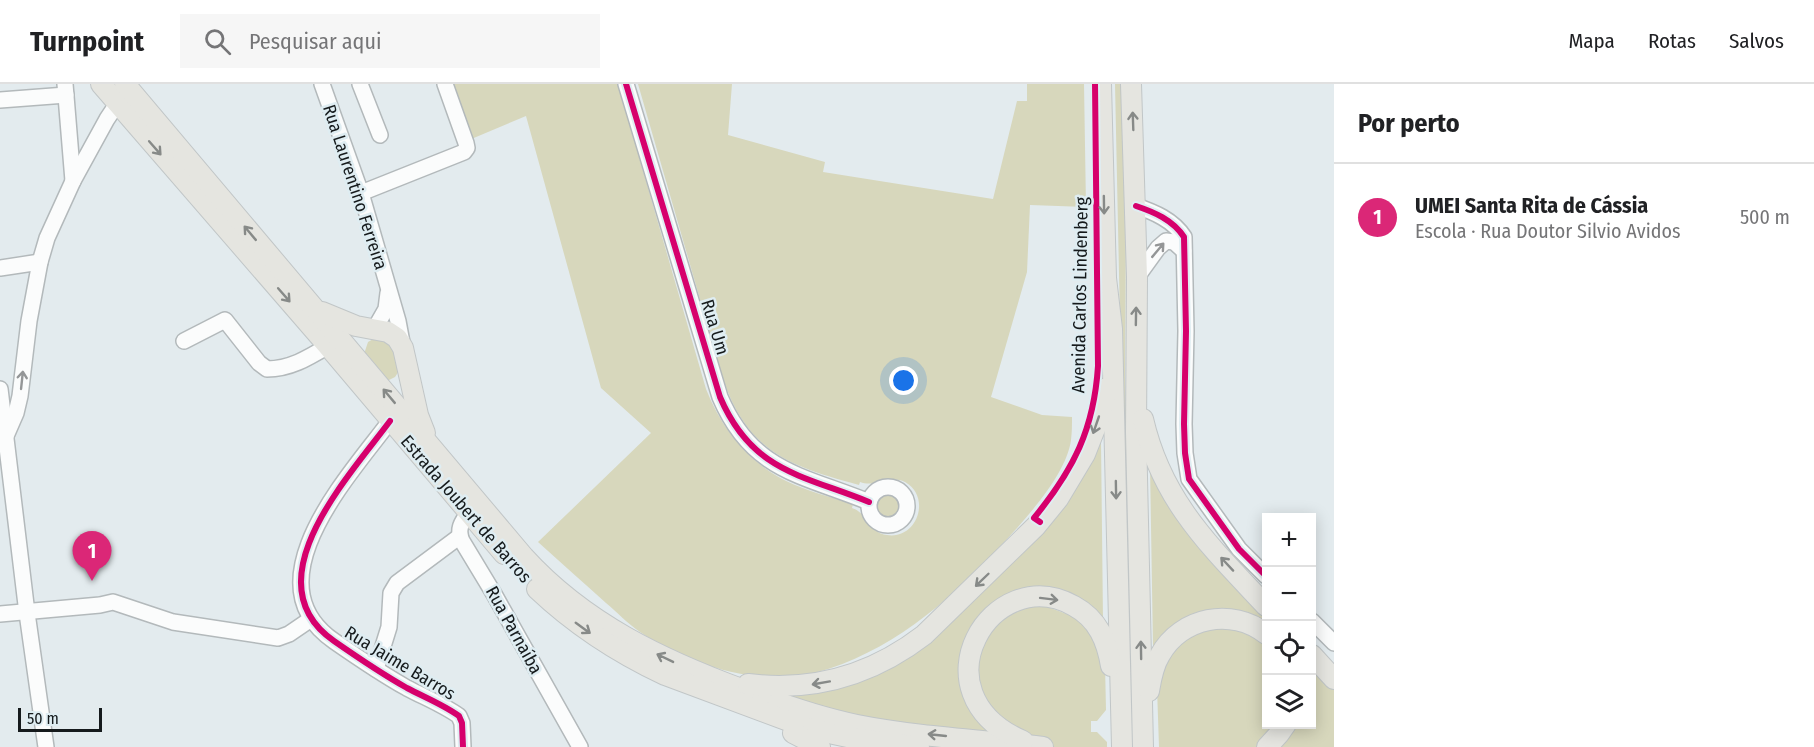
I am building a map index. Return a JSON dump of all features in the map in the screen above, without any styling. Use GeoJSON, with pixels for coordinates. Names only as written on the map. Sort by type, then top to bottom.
{"type":"FeatureCollection","features":[{"type":"Feature","properties":{"kind":"main road","name":"Estrada Joubert de Barros"},"geometry":{"type":"LineString","coordinates":[[100,84],[532,585],[585,630],[644,666],[810,729],[857,740],[882,736]]}},
{"type":"Feature","properties":{"kind":"main road","name":"Avenida Carlos Lindenberg"},"geometry":{"type":"LineString","coordinates":[[1101,84],[1106,278],[1113,329],[1122,737]]}},
{"type":"Feature","properties":{"kind":"main road"},"geometry":{"type":"LineString","coordinates":[[1131,84],[1136,206],[1136,375],[1143,738]]}},
{"type":"Feature","properties":{"kind":"main road","name":"Estrada Joubert de Barros"},"geometry":{"type":"LineString","coordinates":[[128,85],[529,562],[562,594],[640,646],[683,667],[882,736]]}},
{"type":"Feature","properties":{"kind":"main road"},"geometry":{"type":"LineString","coordinates":[[312,306],[345,322],[374,330],[384,330],[393,334],[401,342],[418,415],[435,451]]}},
{"type":"Feature","properties":{"kind":"main road"},"geometry":{"type":"LineString","coordinates":[[356,380],[356,357],[361,344],[374,330]]}},
{"type":"Feature","properties":{"kind":"main road"},"geometry":{"type":"LineString","coordinates":[[719,681],[782,686],[832,681],[881,663],[924,635],[1036,526],[1068,485],[1085,454],[1098,422],[1107,388],[1113,348]]}},
{"type":"Feature","properties":{"kind":"main road"},"geometry":{"type":"LineString","coordinates":[[1136,375],[1148,436],[1173,497],[1202,537],[1262,602]]}},
{"type":"Feature","properties":{"kind":"main road"},"geometry":{"type":"LineString","coordinates":[[1037,746],[1002,730],[988,718],[970,687],[968,669],[972,648],[988,619],[1010,604],[1036,597],[1071,604],[1099,628],[1107,644],[1122,737]]}},
{"type":"Feature","properties":{"kind":"main road"},"geometry":{"type":"LineString","coordinates":[[1143,738],[1152,673],[1160,655],[1172,639],[1188,627],[1206,620],[1235,620],[1259,629]]}},
{"type":"Feature","properties":{"kind":"main road"},"geometry":{"type":"LineString","coordinates":[[1316,660],[1334,679]]}},
{"type":"Feature","properties":{"kind":"main road"},"geometry":{"type":"LineString","coordinates":[[729,700],[820,747]]}},
{"type":"Feature","properties":{"kind":"main road"},"geometry":{"type":"LineString","coordinates":[[1267,747],[1283,729]]}},
{"type":"Feature","properties":{"kind":"main road"},"geometry":{"type":"LineString","coordinates":[[882,736],[1043,747]]}},
{"type":"Feature","properties":{"kind":"main road"},"geometry":{"type":"LineString","coordinates":[[882,736],[919,747]]}},
{"type":"Feature","properties":{"kind":"street","name":"Rua Laurentino Ferreira"},"geometry":{"type":"LineString","coordinates":[[322,84],[361,193],[398,321],[403,348]]}},
{"type":"Feature","properties":{"kind":"street"},"geometry":{"type":"LineString","coordinates":[[360,84],[380,135]]}},
{"type":"Feature","properties":{"kind":"street"},"geometry":{"type":"LineString","coordinates":[[361,193],[464,152],[466,143],[445,84]]}},
{"type":"Feature","properties":{"kind":"street","name":"Rua Um"},"geometry":{"type":"LineString","coordinates":[[626,84],[720,398],[726,410],[743,437],[764,458],[796,476],[869,502]]}},
{"type":"Feature","properties":{"kind":"street"},"geometry":{"type":"LineString","coordinates":[[0,100],[66,90],[73,181]]}},
{"type":"Feature","properties":{"kind":"street"},"geometry":{"type":"LineString","coordinates":[[3,436],[16,413],[20,396],[29,321],[40,262],[52,224],[73,181],[117,104]]}},
{"type":"Feature","properties":{"kind":"street"},"geometry":{"type":"LineString","coordinates":[[1136,206],[1158,214],[1178,227],[1184,237],[1186,331],[1184,424],[1189,479],[1234,542],[1262,572]]}},
{"type":"Feature","properties":{"kind":"street"},"geometry":{"type":"LineString","coordinates":[[1137,276],[1166,241],[1174,242],[1184,251]]}},
{"type":"Feature","properties":{"kind":"street"},"geometry":{"type":"LineString","coordinates":[[0,268],[40,262]]}},
{"type":"Feature","properties":{"kind":"street","name":"Rua Laurentino Ferreira"},"geometry":{"type":"LineString","coordinates":[[374,330],[386,309],[388,290]]}},
{"type":"Feature","properties":{"kind":"street"},"geometry":{"type":"LineString","coordinates":[[184,341],[225,320],[259,363],[267,369],[293,365],[328,346]]}},
{"type":"Feature","properties":{"kind":"street"},"geometry":{"type":"LineString","coordinates":[[0,389],[3,436],[46,747]]}},
{"type":"Feature","properties":{"kind":"street","name":"Rua Jaime Barros"},"geometry":{"type":"LineString","coordinates":[[390,421],[318,520],[304,559],[301,581],[304,602],[317,627],[332,639],[404,686],[459,716],[462,723],[463,747]]}},
{"type":"Feature","properties":{"kind":"street"},"geometry":{"type":"LineString","coordinates":[[376,669],[389,627],[391,593],[397,583],[460,536],[461,523],[469,513]]}},
{"type":"Feature","properties":{"kind":"street","name":"Rua Parnaíba"},"geometry":{"type":"LineString","coordinates":[[460,536],[580,747]]}},
{"type":"Feature","properties":{"kind":"street"},"geometry":{"type":"LineString","coordinates":[[0,614],[27,613],[113,602],[172,622],[240,631],[271,638],[289,634],[311,619]]}},
{"type":"Feature","properties":{"kind":"street"},"geometry":{"type":"LineString","coordinates":[[1316,626],[1334,643]]}},
{"type":"Feature","properties":{"kind":"green space"},"geometry":{"type":"Polygon","coordinates":[[[447,84],[618,84],[706,389],[721,420],[730,434],[752,458],[765,468],[795,485],[853,504],[852,508],[862,514],[876,531],[887,535],[897,535],[906,531],[913,524],[919,507],[918,497],[905,482],[893,479],[872,483],[860,482],[859,485],[812,471],[792,462],[759,440],[745,424],[733,404],[723,379],[638,84],[732,84],[728,135],[825,162],[823,172],[993,199],[1017,101],[1027,101],[1027,84],[1084,84],[1086,207],[1030,205],[1027,272],[991,397],[1042,415],[1072,417],[1071,440],[1067,455],[1049,488],[1010,536],[968,580],[926,616],[880,646],[855,659],[830,668],[804,675],[783,677],[740,674],[677,653],[640,632],[538,542],[651,433],[601,388],[526,116],[469,140],[447,84]]]}},
{"type":"Feature","properties":{"kind":"green space"},"geometry":{"type":"Polygon","coordinates":[[[1115,84],[1127,84],[1125,378],[1133,747],[1129,747],[1115,84]]]}},
{"type":"Feature","properties":{"kind":"green space"},"geometry":{"type":"Polygon","coordinates":[[[375,338],[392,342],[399,371],[395,377],[387,381],[364,354],[368,342],[375,338]]]}},
{"type":"Feature","properties":{"kind":"green space"},"geometry":{"type":"Polygon","coordinates":[[[1101,440],[1103,620],[1059,593],[1000,617],[1037,603],[1083,620],[1105,664],[1106,710],[1097,721],[1091,721],[1091,732],[1097,732],[1107,742],[1107,747],[880,747],[859,717],[786,697],[785,694],[910,654],[1101,440]]]}},
{"type":"Feature","properties":{"kind":"green space"},"geometry":{"type":"Polygon","coordinates":[[[1150,465],[1207,553],[1262,613],[1262,729],[1316,729],[1316,668],[1334,688],[1334,747],[1159,747],[1157,688],[1160,670],[1180,640],[1245,616],[1153,648],[1150,465]]]}},
{"type":"Feature","properties":{"kind":"green space"},"geometry":{"type":"Polygon","coordinates":[[[888,495],[896,498],[899,506],[896,514],[888,517],[880,514],[877,506],[880,498],[888,495]]]}},
{"type":"Feature","properties":{"kind":"cycle path"},"geometry":{"type":"LineString","coordinates":[[626,84],[720,397],[733,422],[748,441],[782,468],[869,502]]}},
{"type":"Feature","properties":{"kind":"cycle path"},"geometry":{"type":"LineString","coordinates":[[1040,522],[1034,518],[1060,482],[1080,447],[1087,429],[1096,389],[1098,366],[1095,84]]}},
{"type":"Feature","properties":{"kind":"cycle path"},"geometry":{"type":"LineString","coordinates":[[1136,206],[1169,221],[1184,237],[1186,331],[1184,424],[1189,479],[1239,549],[1262,572]]}},
{"type":"Feature","properties":{"kind":"cycle path"},"geometry":{"type":"LineString","coordinates":[[390,421],[352,470],[315,529],[304,560],[301,589],[310,617],[334,641],[398,683],[459,716],[462,723],[463,747]]}},
{"type":"Feature","properties":{"kind":"place","name":"UMEI Santa Rita de Cássia"},"geometry":{"type":"Point","coordinates":[92,581]}}]}
